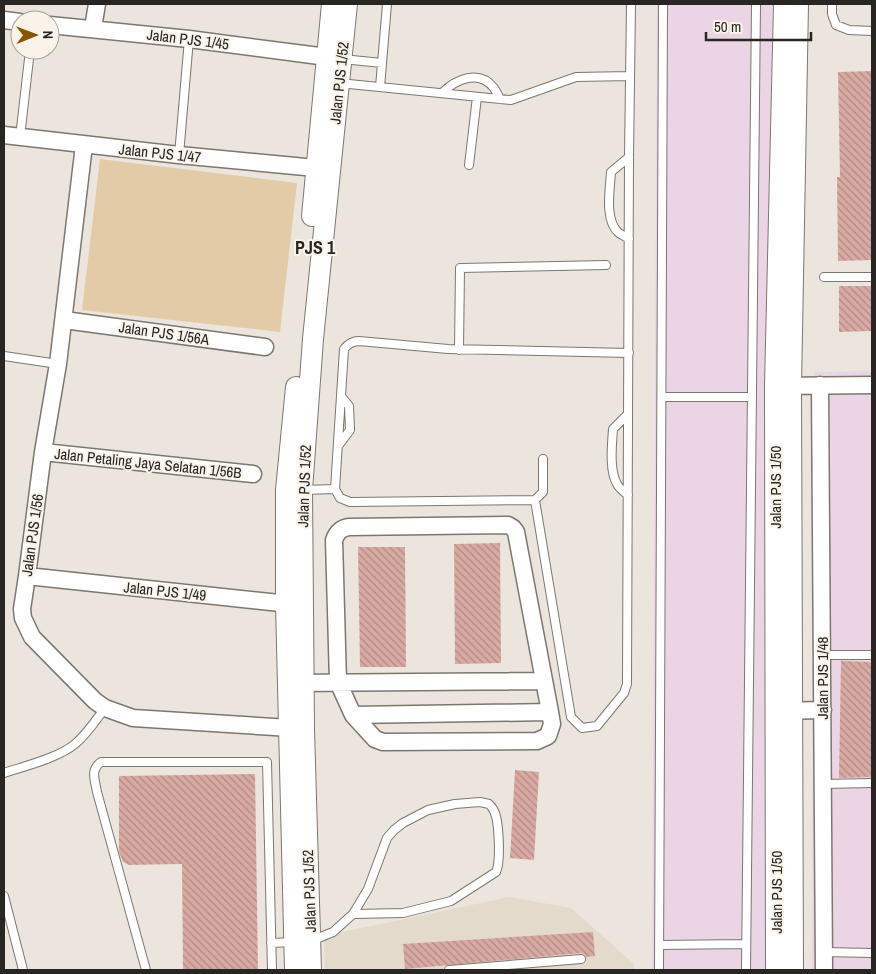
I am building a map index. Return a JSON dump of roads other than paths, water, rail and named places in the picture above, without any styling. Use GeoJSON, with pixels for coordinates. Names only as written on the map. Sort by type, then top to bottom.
{"type":"FeatureCollection","features":[{"type":"Feature","properties":{"kind":"street"},"geometry":{"type":"LineString","coordinates":[[93,28],[97,4]]}},
{"type":"Feature","properties":{"kind":"street","name":"Jalan PJS 1/52"},"geometry":{"type":"LineString","coordinates":[[294,490],[313,339],[334,58],[332,4]]}},
{"type":"Feature","properties":{"kind":"street","name":"Jalan PJS 1/52"},"geometry":{"type":"LineString","coordinates":[[334,58],[347,4]]}},
{"type":"Feature","properties":{"kind":"street","name":"Jalan PJS 1/50"},"geometry":{"type":"LineString","coordinates":[[784,4],[784,711],[793,970]]}},
{"type":"Feature","properties":{"kind":"street","name":"Jalan PJS 1/50"},"geometry":{"type":"LineString","coordinates":[[783,386],[798,4]]}},
{"type":"Feature","properties":{"kind":"street","name":"Jalan PJS 1/45"},"geometry":{"type":"LineString","coordinates":[[60,26],[189,39],[334,58]]}},
{"type":"Feature","properties":{"kind":"street","name":"Jalan PJS 1/52"},"geometry":{"type":"LineString","coordinates":[[295,970],[302,942],[294,604],[294,490],[316,168],[332,82]]}},
{"type":"Feature","properties":{"kind":"street","name":"Jalan PJS 1/47"},"geometry":{"type":"LineString","coordinates":[[4,135],[84,145],[316,168]]}},
{"type":"Feature","properties":{"kind":"street","name":"Jalan PJS 1/56"},"geometry":{"type":"LineString","coordinates":[[84,145],[64,320],[21,612],[23,618],[32,637],[95,701],[105,708],[133,718],[290,728]]}},
{"type":"Feature","properties":{"kind":"street","name":"Jalan PJS 1/56A"},"geometry":{"type":"LineString","coordinates":[[64,320],[265,347]]}},
{"type":"Feature","properties":{"kind":"street","name":"Jalan PJS 1/48"},"geometry":{"type":"LineString","coordinates":[[820,385],[824,970]]}},
{"type":"Feature","properties":{"kind":"street"},"geometry":{"type":"LineString","coordinates":[[783,386],[872,385]]}},
{"type":"Feature","properties":{"kind":"street","name":"Jalan Petaling Jaya Selatan 1/56B"},"geometry":{"type":"LineString","coordinates":[[44,452],[253,474]]}},
{"type":"Feature","properties":{"kind":"street"},"geometry":{"type":"LineString","coordinates":[[508,526],[513,528],[516,532],[544,681],[552,724],[548,736],[537,742],[384,742],[375,739],[353,715],[338,682],[334,540],[339,530],[349,527],[508,526]]}},
{"type":"Feature","properties":{"kind":"street","name":"Jalan PJS 1/49"},"geometry":{"type":"LineString","coordinates":[[27,576],[294,604]]}},
{"type":"Feature","properties":{"kind":"street"},"geometry":{"type":"LineString","coordinates":[[296,683],[544,681]]}},
{"type":"Feature","properties":{"kind":"street","name":"Jalan PJS 1/52"},"geometry":{"type":"LineString","coordinates":[[296,683],[290,728],[302,942],[312,970]]}},
{"type":"Feature","properties":{"kind":"street"},"geometry":{"type":"LineString","coordinates":[[784,711],[822,710]]}},
{"type":"Feature","properties":{"kind":"street","name":"Jalan PJS 1/50"},"geometry":{"type":"LineString","coordinates":[[776,970],[784,711]]}},
{"type":"Feature","properties":{"kind":"street"},"geometry":{"type":"LineString","coordinates":[[353,715],[550,712]]}},
{"type":"Feature","properties":{"kind":"lane"},"geometry":{"type":"LineString","coordinates":[[380,87],[387,4]]}},
{"type":"Feature","properties":{"kind":"lane"},"geometry":{"type":"LineString","coordinates":[[535,500],[571,717],[582,728],[597,726],[624,693],[627,684],[631,4]]}},
{"type":"Feature","properties":{"kind":"lane"},"geometry":{"type":"LineString","coordinates":[[659,970],[663,4]]}},
{"type":"Feature","properties":{"kind":"lane"},"geometry":{"type":"LineString","coordinates":[[746,970],[756,4]]}},
{"type":"Feature","properties":{"kind":"lane"},"geometry":{"type":"LineString","coordinates":[[832,4],[832,14],[836,25],[849,30],[872,31]]}},
{"type":"Feature","properties":{"kind":"lane"},"geometry":{"type":"LineString","coordinates":[[179,155],[189,39]]}},
{"type":"Feature","properties":{"kind":"lane"},"geometry":{"type":"LineString","coordinates":[[334,58],[382,62]]}},
{"type":"Feature","properties":{"kind":"lane"},"geometry":{"type":"LineString","coordinates":[[20,137],[29,60]]}},
{"type":"Feature","properties":{"kind":"lane"},"geometry":{"type":"LineString","coordinates":[[332,82],[511,100],[576,77],[630,76]]}},
{"type":"Feature","properties":{"kind":"lane"},"geometry":{"type":"LineString","coordinates":[[442,93],[450,85],[460,80],[476,77],[485,80],[494,88],[500,99]]}},
{"type":"Feature","properties":{"kind":"lane"},"geometry":{"type":"LineString","coordinates":[[469,165],[477,97]]}},
{"type":"Feature","properties":{"kind":"lane"},"geometry":{"type":"LineString","coordinates":[[629,157],[611,172],[609,198],[611,222],[618,232],[630,239]]}},
{"type":"Feature","properties":{"kind":"lane"},"geometry":{"type":"LineString","coordinates":[[459,350],[460,268],[606,265]]}},
{"type":"Feature","properties":{"kind":"lane"},"geometry":{"type":"LineString","coordinates":[[824,277],[872,277]]}},
{"type":"Feature","properties":{"kind":"lane"},"geometry":{"type":"LineString","coordinates":[[543,460],[543,492],[535,500],[350,502],[340,498],[336,489],[344,349],[353,341],[358,341],[459,350],[629,352]]}},
{"type":"Feature","properties":{"kind":"lane"},"geometry":{"type":"LineString","coordinates":[[4,356],[58,364]]}},
{"type":"Feature","properties":{"kind":"lane"},"geometry":{"type":"LineString","coordinates":[[662,397],[752,397]]}},
{"type":"Feature","properties":{"kind":"lane"},"geometry":{"type":"LineString","coordinates":[[628,414],[613,429],[612,449],[613,474],[617,486],[628,496]]}},
{"type":"Feature","properties":{"kind":"lane"},"geometry":{"type":"LineString","coordinates":[[294,490],[336,489]]}},
{"type":"Feature","properties":{"kind":"lane"},"geometry":{"type":"LineString","coordinates":[[822,655],[872,655]]}},
{"type":"Feature","properties":{"kind":"lane"},"geometry":{"type":"LineString","coordinates":[[4,773],[66,750],[75,744],[105,708]]}},
{"type":"Feature","properties":{"kind":"lane"},"geometry":{"type":"LineString","coordinates":[[146,970],[97,792],[93,773],[96,766],[101,762],[267,762],[272,970]]}},
{"type":"Feature","properties":{"kind":"lane"},"geometry":{"type":"LineString","coordinates":[[823,784],[872,783]]}},
{"type":"Feature","properties":{"kind":"lane"},"geometry":{"type":"LineString","coordinates":[[271,943],[302,942],[333,932],[353,914],[368,889],[387,838],[403,823],[428,810],[455,804],[480,802],[489,804],[495,812],[498,836],[499,861],[496,872],[451,901],[404,913],[353,914]]}},
{"type":"Feature","properties":{"kind":"lane"},"geometry":{"type":"LineString","coordinates":[[4,896],[23,970]]}},
{"type":"Feature","properties":{"kind":"lane"},"geometry":{"type":"LineString","coordinates":[[659,945],[746,944]]}},
{"type":"Feature","properties":{"kind":"lane"},"geometry":{"type":"LineString","coordinates":[[824,952],[872,953]]}},
{"type":"Feature","properties":{"kind":"lane"},"geometry":{"type":"LineString","coordinates":[[449,970],[581,959]]}},
{"type":"Feature","properties":{"kind":"district","name":"PJS 1"},"geometry":{"type":"Point","coordinates":[315,247]}}]}
